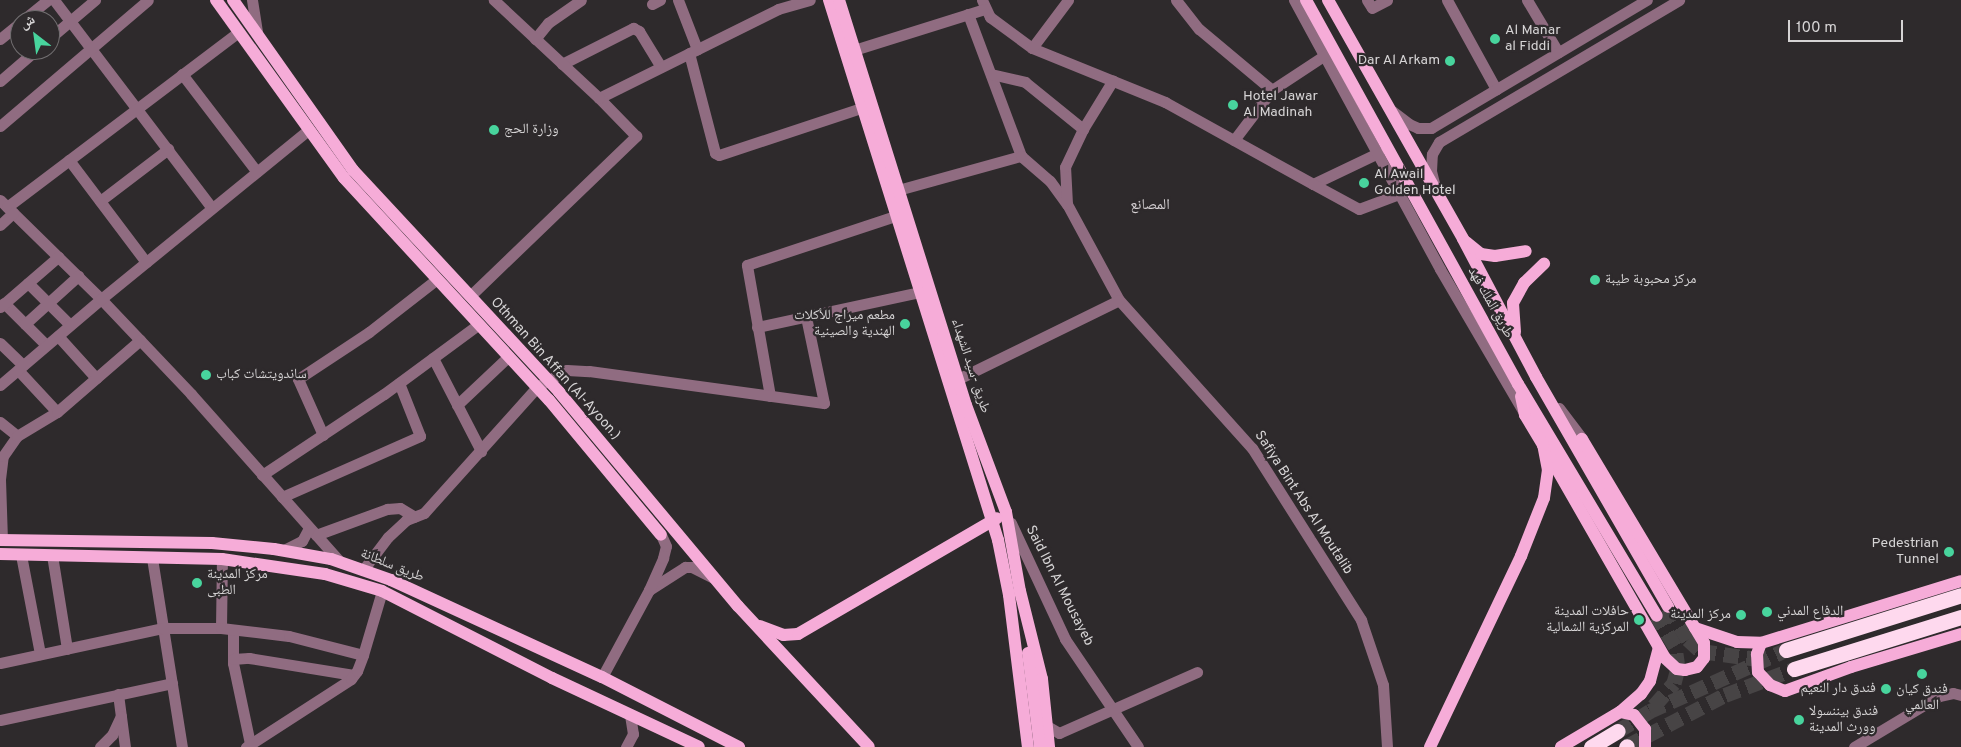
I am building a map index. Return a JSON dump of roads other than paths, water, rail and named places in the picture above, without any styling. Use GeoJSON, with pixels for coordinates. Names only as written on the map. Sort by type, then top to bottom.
{"type":"FeatureCollection","features":[{"type":"Feature","properties":{"kind":"highway"},"geometry":{"type":"LineString","coordinates":[[1786,650],[1961,595]]}},
{"type":"Feature","properties":{"kind":"highway"},"geometry":{"type":"LineString","coordinates":[[1794,669],[1961,617]]}},
{"type":"Feature","properties":{"kind":"highway"},"geometry":{"type":"LineString","coordinates":[[1591,747],[1618,731]]}},
{"type":"Feature","properties":{"kind":"main road","name":"Othman Bin Affan (Al-Ayoon.)"},"geometry":{"type":"LineString","coordinates":[[216,0],[344,178],[509,356],[542,383],[586,443],[661,534]]}},
{"type":"Feature","properties":{"kind":"main road","name":"Othman Bin Affan (Al-Ayoon.)"},"geometry":{"type":"LineString","coordinates":[[233,0],[353,170],[470,296],[542,383],[718,579],[756,625],[869,747]]}},
{"type":"Feature","properties":{"kind":"main road","name":"طريق -سيد الشهداء"},"geometry":{"type":"LineString","coordinates":[[829,0],[861,108],[998,540],[1009,594],[1028,747]]}},
{"type":"Feature","properties":{"kind":"main road","name":"طريق -سيد الشهداء"},"geometry":{"type":"LineString","coordinates":[[839,0],[958,379],[1006,512],[1020,591],[1042,679],[1049,747]]}},
{"type":"Feature","properties":{"kind":"main road","name":"طريق الملك فهد"},"geometry":{"type":"LineString","coordinates":[[1306,0],[1469,296],[1485,336],[1518,384],[1657,616]]}},
{"type":"Feature","properties":{"kind":"main road","name":"طريق الملك فهد"},"geometry":{"type":"LineString","coordinates":[[1328,0],[1463,240],[1536,377],[1668,607]]}},
{"type":"Feature","properties":{"kind":"main road"},"geometry":{"type":"LineString","coordinates":[[1463,240],[1481,254],[1495,256],[1526,251]]}},
{"type":"Feature","properties":{"kind":"main road"},"geometry":{"type":"LineString","coordinates":[[1517,342],[1512,304],[1524,283],[1544,264]]}},
{"type":"Feature","properties":{"kind":"main road"},"geometry":{"type":"LineString","coordinates":[[1483,277],[1473,286],[1469,296],[1479,299],[1492,294]]}},
{"type":"Feature","properties":{"kind":"main road"},"geometry":{"type":"LineString","coordinates":[[1518,384],[1526,416],[1659,648],[1670,664],[1677,669],[1685,670],[1697,667],[1704,658],[1704,643],[1582,439]]}},
{"type":"Feature","properties":{"kind":"main road"},"geometry":{"type":"LineString","coordinates":[[1430,747],[1444,708],[1521,556],[1544,498],[1548,470],[1542,445]]}},
{"type":"Feature","properties":{"kind":"main road"},"geometry":{"type":"LineString","coordinates":[[756,625],[783,635],[798,634],[1006,512]]}},
{"type":"Feature","properties":{"kind":"main road","name":"طريق سلطانة"},"geometry":{"type":"LineString","coordinates":[[1,540],[212,543],[284,550],[340,562],[391,580],[602,677],[739,747]]}},
{"type":"Feature","properties":{"kind":"main road","name":"طريق سلطانة"},"geometry":{"type":"LineString","coordinates":[[0,554],[222,559],[325,574],[382,591],[630,715],[699,747]]}},
{"type":"Feature","properties":{"kind":"main road"},"geometry":{"type":"LineString","coordinates":[[1695,628],[1737,642],[1761,643],[1961,582]]}},
{"type":"Feature","properties":{"kind":"main road"},"geometry":{"type":"LineString","coordinates":[[1020,591],[1040,747]]}},
{"type":"Feature","properties":{"kind":"main road"},"geometry":{"type":"LineString","coordinates":[[1761,643],[1757,654],[1758,672],[1770,684],[1785,691],[1851,667],[1961,634]]}},
{"type":"Feature","properties":{"kind":"main road"},"geometry":{"type":"LineString","coordinates":[[1561,747],[1620,712],[1641,694],[1650,680],[1659,648]]}},
{"type":"Feature","properties":{"kind":"main road"},"geometry":{"type":"LineString","coordinates":[[1620,712],[1634,715],[1645,729],[1645,747]]}},
{"type":"Feature","properties":{"kind":"street"},"geometry":{"type":"LineString","coordinates":[[36,10],[48,0]]}},
{"type":"Feature","properties":{"kind":"street"},"geometry":{"type":"LineString","coordinates":[[54,0],[138,108],[212,208]]}},
{"type":"Feature","properties":{"kind":"street"},"geometry":{"type":"LineString","coordinates":[[60,30],[95,0]]}},
{"type":"Feature","properties":{"kind":"street"},"geometry":{"type":"LineString","coordinates":[[0,126],[148,0]]}},
{"type":"Feature","properties":{"kind":"street"},"geometry":{"type":"LineString","coordinates":[[252,0],[258,35]]}},
{"type":"Feature","properties":{"kind":"street"},"geometry":{"type":"LineString","coordinates":[[470,296],[636,136],[599,98],[494,0]]}},
{"type":"Feature","properties":{"kind":"street"},"geometry":{"type":"LineString","coordinates":[[535,39],[548,23],[581,0]]}},
{"type":"Feature","properties":{"kind":"street"},"geometry":{"type":"LineString","coordinates":[[678,0],[693,51],[715,153],[719,155],[861,108]]}},
{"type":"Feature","properties":{"kind":"street"},"geometry":{"type":"LineString","coordinates":[[599,98],[778,9],[810,0]]}},
{"type":"Feature","properties":{"kind":"street"},"geometry":{"type":"LineString","coordinates":[[1032,48],[1068,0]]}},
{"type":"Feature","properties":{"kind":"street"},"geometry":{"type":"LineString","coordinates":[[1176,0],[1199,29],[1272,90]]}},
{"type":"Feature","properties":{"kind":"street"},"geometry":{"type":"LineString","coordinates":[[1294,0],[1399,194],[1485,336],[1526,416]]}},
{"type":"Feature","properties":{"kind":"street"},"geometry":{"type":"LineString","coordinates":[[1367,0],[1372,8],[1387,0]]}},
{"type":"Feature","properties":{"kind":"street"},"geometry":{"type":"LineString","coordinates":[[1446,0],[1496,89]]}},
{"type":"Feature","properties":{"kind":"street"},"geometry":{"type":"LineString","coordinates":[[1527,0],[1558,52]]}},
{"type":"Feature","properties":{"kind":"street"},"geometry":{"type":"LineString","coordinates":[[1389,108],[1409,124],[1418,128],[1430,128],[1647,0]]}},
{"type":"Feature","properties":{"kind":"street"},"geometry":{"type":"LineString","coordinates":[[1436,192],[1431,171],[1432,154],[1439,142],[1679,0]]}},
{"type":"Feature","properties":{"kind":"street"},"geometry":{"type":"LineString","coordinates":[[854,50],[968,14],[984,4],[990,17],[1032,48],[1165,102],[1359,209],[1399,194]]}},
{"type":"Feature","properties":{"kind":"street"},"geometry":{"type":"LineString","coordinates":[[898,190],[1021,156],[968,14]]}},
{"type":"Feature","properties":{"kind":"street"},"geometry":{"type":"LineString","coordinates":[[562,64],[633,28],[640,31],[661,67]]}},
{"type":"Feature","properties":{"kind":"street"},"geometry":{"type":"LineString","coordinates":[[0,39],[10,31]]}},
{"type":"Feature","properties":{"kind":"street"},"geometry":{"type":"LineString","coordinates":[[0,225],[7,206],[238,32]]}},
{"type":"Feature","properties":{"kind":"street"},"geometry":{"type":"LineString","coordinates":[[1234,140],[1272,90],[1324,55]]}},
{"type":"Feature","properties":{"kind":"street"},"geometry":{"type":"LineString","coordinates":[[0,80],[24,60]]}},
{"type":"Feature","properties":{"kind":"street"},"geometry":{"type":"LineString","coordinates":[[182,74],[257,172]]}},
{"type":"Feature","properties":{"kind":"street"},"geometry":{"type":"LineString","coordinates":[[991,74],[1025,82],[1083,130]]}},
{"type":"Feature","properties":{"kind":"street"},"geometry":{"type":"LineString","coordinates":[[1067,204],[1065,167],[1083,130],[1113,80]]}},
{"type":"Feature","properties":{"kind":"street"},"geometry":{"type":"LineString","coordinates":[[1,383],[308,130]]}},
{"type":"Feature","properties":{"kind":"street"},"geometry":{"type":"LineString","coordinates":[[100,201],[168,149]]}},
{"type":"Feature","properties":{"kind":"street"},"geometry":{"type":"LineString","coordinates":[[1313,184],[1378,153]]}},
{"type":"Feature","properties":{"kind":"street","name":"Safiya Bint Abs Al Moutalib"},"geometry":{"type":"LineString","coordinates":[[1021,156],[1050,181],[1067,204],[1119,300],[1252,448],[1360,620],[1383,686],[1387,747]]}},
{"type":"Feature","properties":{"kind":"street"},"geometry":{"type":"LineString","coordinates":[[69,160],[146,262]]}},
{"type":"Feature","properties":{"kind":"street"},"geometry":{"type":"LineString","coordinates":[[7,206],[140,340],[340,562]]}},
{"type":"Feature","properties":{"kind":"street"},"geometry":{"type":"LineString","coordinates":[[770,396],[747,265],[895,216]]}},
{"type":"Feature","properties":{"kind":"street"},"geometry":{"type":"LineString","coordinates":[[46,345],[2,305],[58,257]]}},
{"type":"Feature","properties":{"kind":"street"},"geometry":{"type":"LineString","coordinates":[[24,324],[78,276]]}},
{"type":"Feature","properties":{"kind":"street"},"geometry":{"type":"LineString","coordinates":[[323,434],[298,380],[370,332],[437,279]]}},
{"type":"Feature","properties":{"kind":"street"},"geometry":{"type":"LineString","coordinates":[[28,283],[70,325]]}},
{"type":"Feature","properties":{"kind":"street"},"geometry":{"type":"LineString","coordinates":[[757,327],[920,292]]}},
{"type":"Feature","properties":{"kind":"street"},"geometry":{"type":"LineString","coordinates":[[958,379],[1119,300]]}},
{"type":"Feature","properties":{"kind":"street"},"geometry":{"type":"LineString","coordinates":[[362,570],[388,537],[406,520],[424,513],[542,383],[567,370],[589,371],[824,403],[806,316]]}},
{"type":"Feature","properties":{"kind":"street"},"geometry":{"type":"LineString","coordinates":[[262,475],[399,383],[479,324]]}},
{"type":"Feature","properties":{"kind":"street"},"geometry":{"type":"LineString","coordinates":[[58,336],[96,378]]}},
{"type":"Feature","properties":{"kind":"street"},"geometry":{"type":"LineString","coordinates":[[1,540],[0,479],[3,456],[18,436],[57,412],[140,340]]}},
{"type":"Feature","properties":{"kind":"street"},"geometry":{"type":"LineString","coordinates":[[0,343],[57,412]]}},
{"type":"Feature","properties":{"kind":"street"},"geometry":{"type":"LineString","coordinates":[[457,405],[509,356]]}},
{"type":"Feature","properties":{"kind":"street"},"geometry":{"type":"LineString","coordinates":[[433,358],[481,451]]}},
{"type":"Feature","properties":{"kind":"street"},"geometry":{"type":"LineString","coordinates":[[1536,377],[1582,439]]}},
{"type":"Feature","properties":{"kind":"street"},"geometry":{"type":"LineString","coordinates":[[282,497],[420,436],[399,383]]}},
{"type":"Feature","properties":{"kind":"street"},"geometry":{"type":"LineString","coordinates":[[0,422],[18,436]]}},
{"type":"Feature","properties":{"kind":"street"},"geometry":{"type":"LineString","coordinates":[[284,550],[302,541],[313,532],[387,509],[400,508],[415,517]]}},
{"type":"Feature","properties":{"kind":"street","name":"Said Ibn Al Mousayeb"},"geometry":{"type":"LineString","coordinates":[[1006,512],[1065,639],[1138,747]]}},
{"type":"Feature","properties":{"kind":"street"},"geometry":{"type":"LineString","coordinates":[[602,677],[649,590],[663,558],[666,546],[661,534]]}},
{"type":"Feature","properties":{"kind":"street"},"geometry":{"type":"LineString","coordinates":[[21,555],[40,654]]}},
{"type":"Feature","properties":{"kind":"street"},"geometry":{"type":"LineString","coordinates":[[52,556],[66,649]]}},
{"type":"Feature","properties":{"kind":"street"},"geometry":{"type":"LineString","coordinates":[[152,558],[182,747]]}},
{"type":"Feature","properties":{"kind":"street"},"geometry":{"type":"LineString","coordinates":[[221,628],[222,559]]}},
{"type":"Feature","properties":{"kind":"street"},"geometry":{"type":"LineString","coordinates":[[649,590],[685,567],[692,567],[718,579]]}},
{"type":"Feature","properties":{"kind":"street"},"geometry":{"type":"LineString","coordinates":[[233,630],[233,659],[248,746],[354,675],[363,655],[382,591]]}},
{"type":"Feature","properties":{"kind":"street"},"geometry":{"type":"LineString","coordinates":[[0,663],[163,628],[221,628],[289,636],[363,655]]}},
{"type":"Feature","properties":{"kind":"street"},"geometry":{"type":"LineString","coordinates":[[233,659],[249,658],[354,675]]}},
{"type":"Feature","properties":{"kind":"street"},"geometry":{"type":"LineString","coordinates":[[1047,726],[1059,733],[1197,672]]}},
{"type":"Feature","properties":{"kind":"street"},"geometry":{"type":"LineString","coordinates":[[0,720],[172,683]]}},
{"type":"Feature","properties":{"kind":"street"},"geometry":{"type":"LineString","coordinates":[[1854,747],[1939,696],[1953,693],[1961,695]]}},
{"type":"Feature","properties":{"kind":"street"},"geometry":{"type":"LineString","coordinates":[[118,694],[125,747]]}},
{"type":"Feature","properties":{"kind":"street"},"geometry":{"type":"LineString","coordinates":[[626,747],[633,734],[630,715]]}},
{"type":"Feature","properties":{"kind":"street"},"geometry":{"type":"LineString","coordinates":[[100,747],[112,735],[121,716]]}},
{"type":"Feature","properties":{"kind":"tunnel"},"geometry":{"type":"LineString","coordinates":[[1668,607],[1688,639],[1701,651],[1758,659]]}},
{"type":"Feature","properties":{"kind":"tunnel"},"geometry":{"type":"LineString","coordinates":[[1654,706],[1674,683],[1678,668],[1675,646],[1657,616]]}},
{"type":"Feature","properties":{"kind":"tunnel"},"geometry":{"type":"LineString","coordinates":[[1618,731],[1650,711],[1786,650]]}},
{"type":"Feature","properties":{"kind":"tunnel"},"geometry":{"type":"LineString","coordinates":[[1627,746],[1725,695],[1794,669]]}},
{"type":"Feature","properties":{"kind":"place","name":"Al Manar al Fiddi"},"geometry":{"type":"Point","coordinates":[1495,39]}},
{"type":"Feature","properties":{"kind":"place","name":"Dar Al Arkam"},"geometry":{"type":"Point","coordinates":[1450,61]}},
{"type":"Feature","properties":{"kind":"place","name":"Hotel Jawar Al Madinah"},"geometry":{"type":"Point","coordinates":[1233,105]}},
{"type":"Feature","properties":{"kind":"place","name":"وزارة الحج"},"geometry":{"type":"Point","coordinates":[494,130]}},
{"type":"Feature","properties":{"kind":"place","name":"Al Awail Golden Hotel"},"geometry":{"type":"Point","coordinates":[1364,183]}},
{"type":"Feature","properties":{"kind":"place","name":"مركز محبوبة طيبة"},"geometry":{"type":"Point","coordinates":[1595,280]}},
{"type":"Feature","properties":{"kind":"place","name":"مطعم ميراج للأكلات الهندية والصينية"},"geometry":{"type":"Point","coordinates":[905,324]}},
{"type":"Feature","properties":{"kind":"place","name":"ساندويتشات كباب"},"geometry":{"type":"Point","coordinates":[206,375]}},
{"type":"Feature","properties":{"kind":"place","name":"Pedestrian Tunnel"},"geometry":{"type":"Point","coordinates":[1949,552]}},
{"type":"Feature","properties":{"kind":"place","name":"مرکز المدینة الطبی"},"geometry":{"type":"Point","coordinates":[197,583]}},
{"type":"Feature","properties":{"kind":"place","name":"الدفاع المدني"},"geometry":{"type":"Point","coordinates":[1767,612]}},
{"type":"Feature","properties":{"kind":"place","name":"مركز المدينة"},"geometry":{"type":"Point","coordinates":[1741,615]}},
{"type":"Feature","properties":{"kind":"place","name":"حافلات المدينة المركزية الشمالية"},"geometry":{"type":"Point","coordinates":[1639,620]}},
{"type":"Feature","properties":{"kind":"place","name":"فندق كيان العالمي"},"geometry":{"type":"Point","coordinates":[1922,674]}},
{"type":"Feature","properties":{"kind":"place","name":"فندق دار النعيم"},"geometry":{"type":"Point","coordinates":[1886,689]}},
{"type":"Feature","properties":{"kind":"place","name":"فندق بيننسولا وورث المدينة"},"geometry":{"type":"Point","coordinates":[1799,720]}},
{"type":"Feature","properties":{"kind":"district","name":"المصانع"},"geometry":{"type":"Point","coordinates":[1150,206]}}]}
